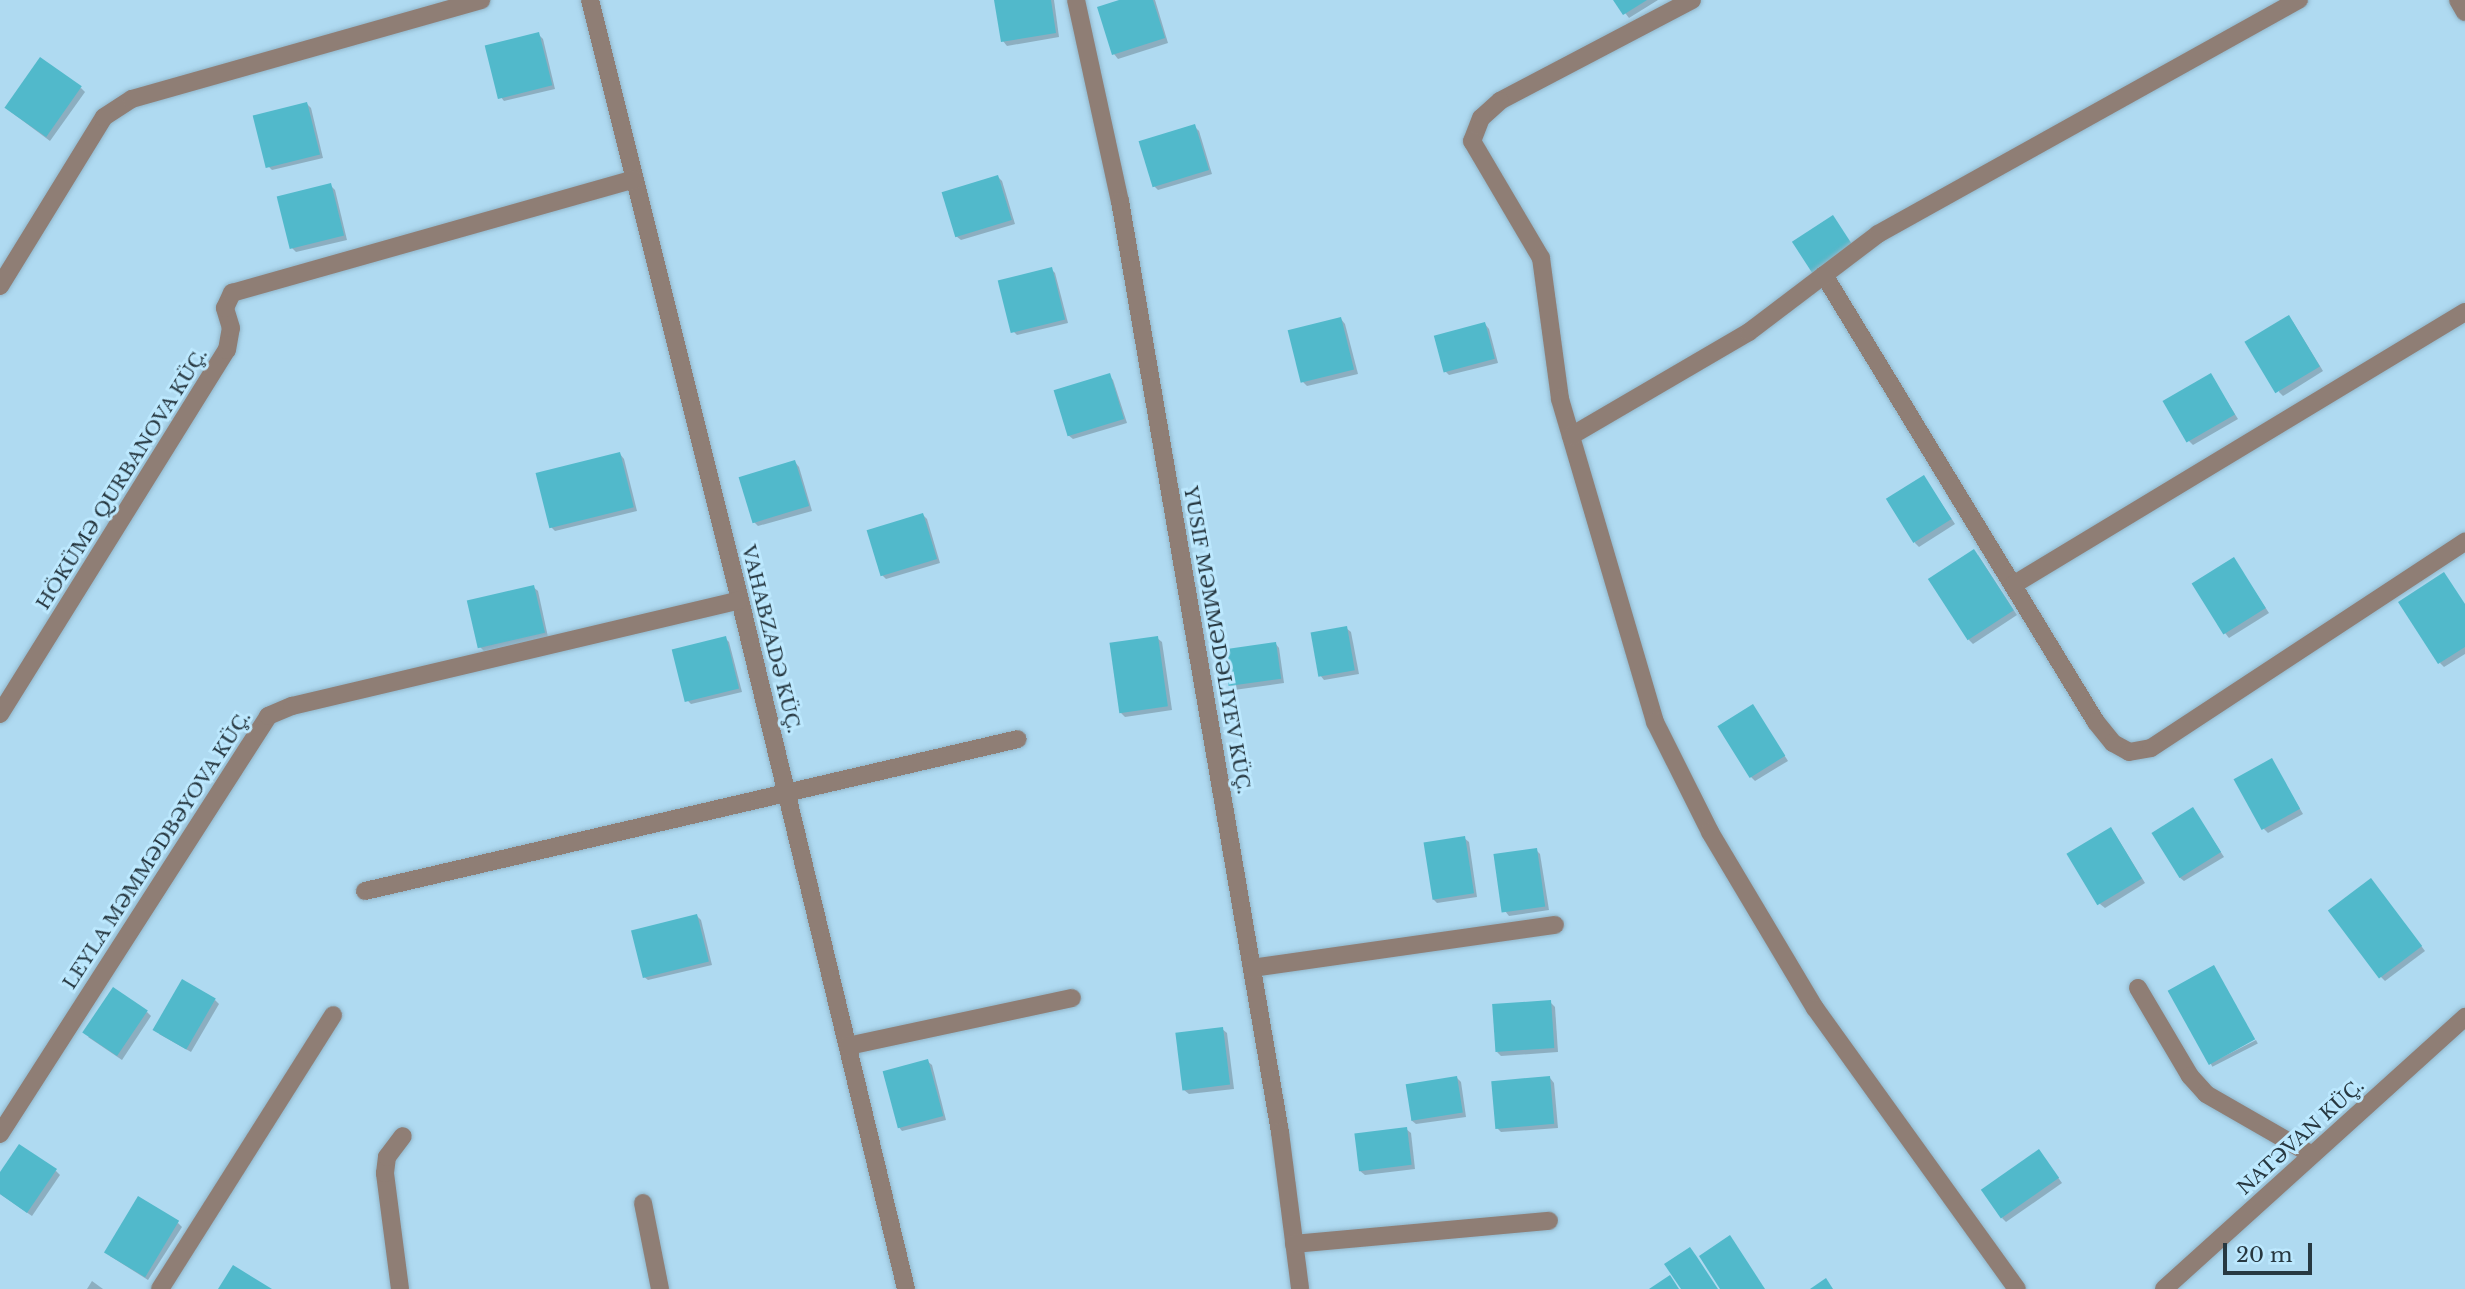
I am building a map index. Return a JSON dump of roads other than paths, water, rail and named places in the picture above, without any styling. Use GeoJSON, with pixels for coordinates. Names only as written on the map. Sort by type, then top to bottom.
{"type":"FeatureCollection","features":[{"type":"Feature","properties":{"kind":"street"},"geometry":{"type":"LineString","coordinates":[[0,286],[104,117],[132,99],[481,0]]}},
{"type":"Feature","properties":{"kind":"street","name":"VAHABZADƏ KÜÇ."},"geometry":{"type":"LineString","coordinates":[[590,0],[740,600],[906,1289]]}},
{"type":"Feature","properties":{"kind":"street","name":"YUSIF MƏMMƏDƏLIYEV KÜÇ."},"geometry":{"type":"LineString","coordinates":[[1076,0],[1120,201],[1280,1132],[1300,1289]]}},
{"type":"Feature","properties":{"kind":"street"},"geometry":{"type":"LineString","coordinates":[[1692,0],[1500,101],[1481,118],[1472,141],[1541,258],[1560,399],[1655,722],[1710,832],[1815,1007],[2017,1289]]}},
{"type":"Feature","properties":{"kind":"street"},"geometry":{"type":"LineString","coordinates":[[1571,436],[1749,332],[1878,234],[2300,0]]}},
{"type":"Feature","properties":{"kind":"street","name":"HÖKÜMƏ QURBANOVA KÜÇ."},"geometry":{"type":"LineString","coordinates":[[0,714],[226,351],[231,328],[225,309],[232,293],[634,178]]}},
{"type":"Feature","properties":{"kind":"street"},"geometry":{"type":"LineString","coordinates":[[1824,275],[2096,722],[2113,743],[2129,752],[2151,748],[2465,541]]}},
{"type":"Feature","properties":{"kind":"street"},"geometry":{"type":"LineString","coordinates":[[2012,585],[2465,312]]}},
{"type":"Feature","properties":{"kind":"street","name":"LEYLA MƏMMƏDBƏYOVA KÜÇ."},"geometry":{"type":"LineString","coordinates":[[0,1134],[268,716],[292,706],[740,600]]}},
{"type":"Feature","properties":{"kind":"street"},"geometry":{"type":"LineString","coordinates":[[365,891],[1018,739]]}},
{"type":"Feature","properties":{"kind":"street"},"geometry":{"type":"LineString","coordinates":[[1252,968],[1555,925]]}},
{"type":"Feature","properties":{"kind":"street"},"geometry":{"type":"LineString","coordinates":[[2138,988],[2190,1076],[2206,1094],[2312,1155]]}},
{"type":"Feature","properties":{"kind":"street"},"geometry":{"type":"LineString","coordinates":[[848,1046],[1072,998]]}},
{"type":"Feature","properties":{"kind":"street"},"geometry":{"type":"LineString","coordinates":[[160,1289],[334,1014]]}},
{"type":"Feature","properties":{"kind":"street","name":"NATƏVAN KÜÇ."},"geometry":{"type":"LineString","coordinates":[[2164,1289],[2465,1017]]}},
{"type":"Feature","properties":{"kind":"street"},"geometry":{"type":"LineString","coordinates":[[400,1289],[385,1174],[387,1157],[403,1136]]}},
{"type":"Feature","properties":{"kind":"street"},"geometry":{"type":"LineString","coordinates":[[643,1203],[660,1289]]}},
{"type":"Feature","properties":{"kind":"street"},"geometry":{"type":"LineString","coordinates":[[1294,1244],[1549,1221]]}}]}
